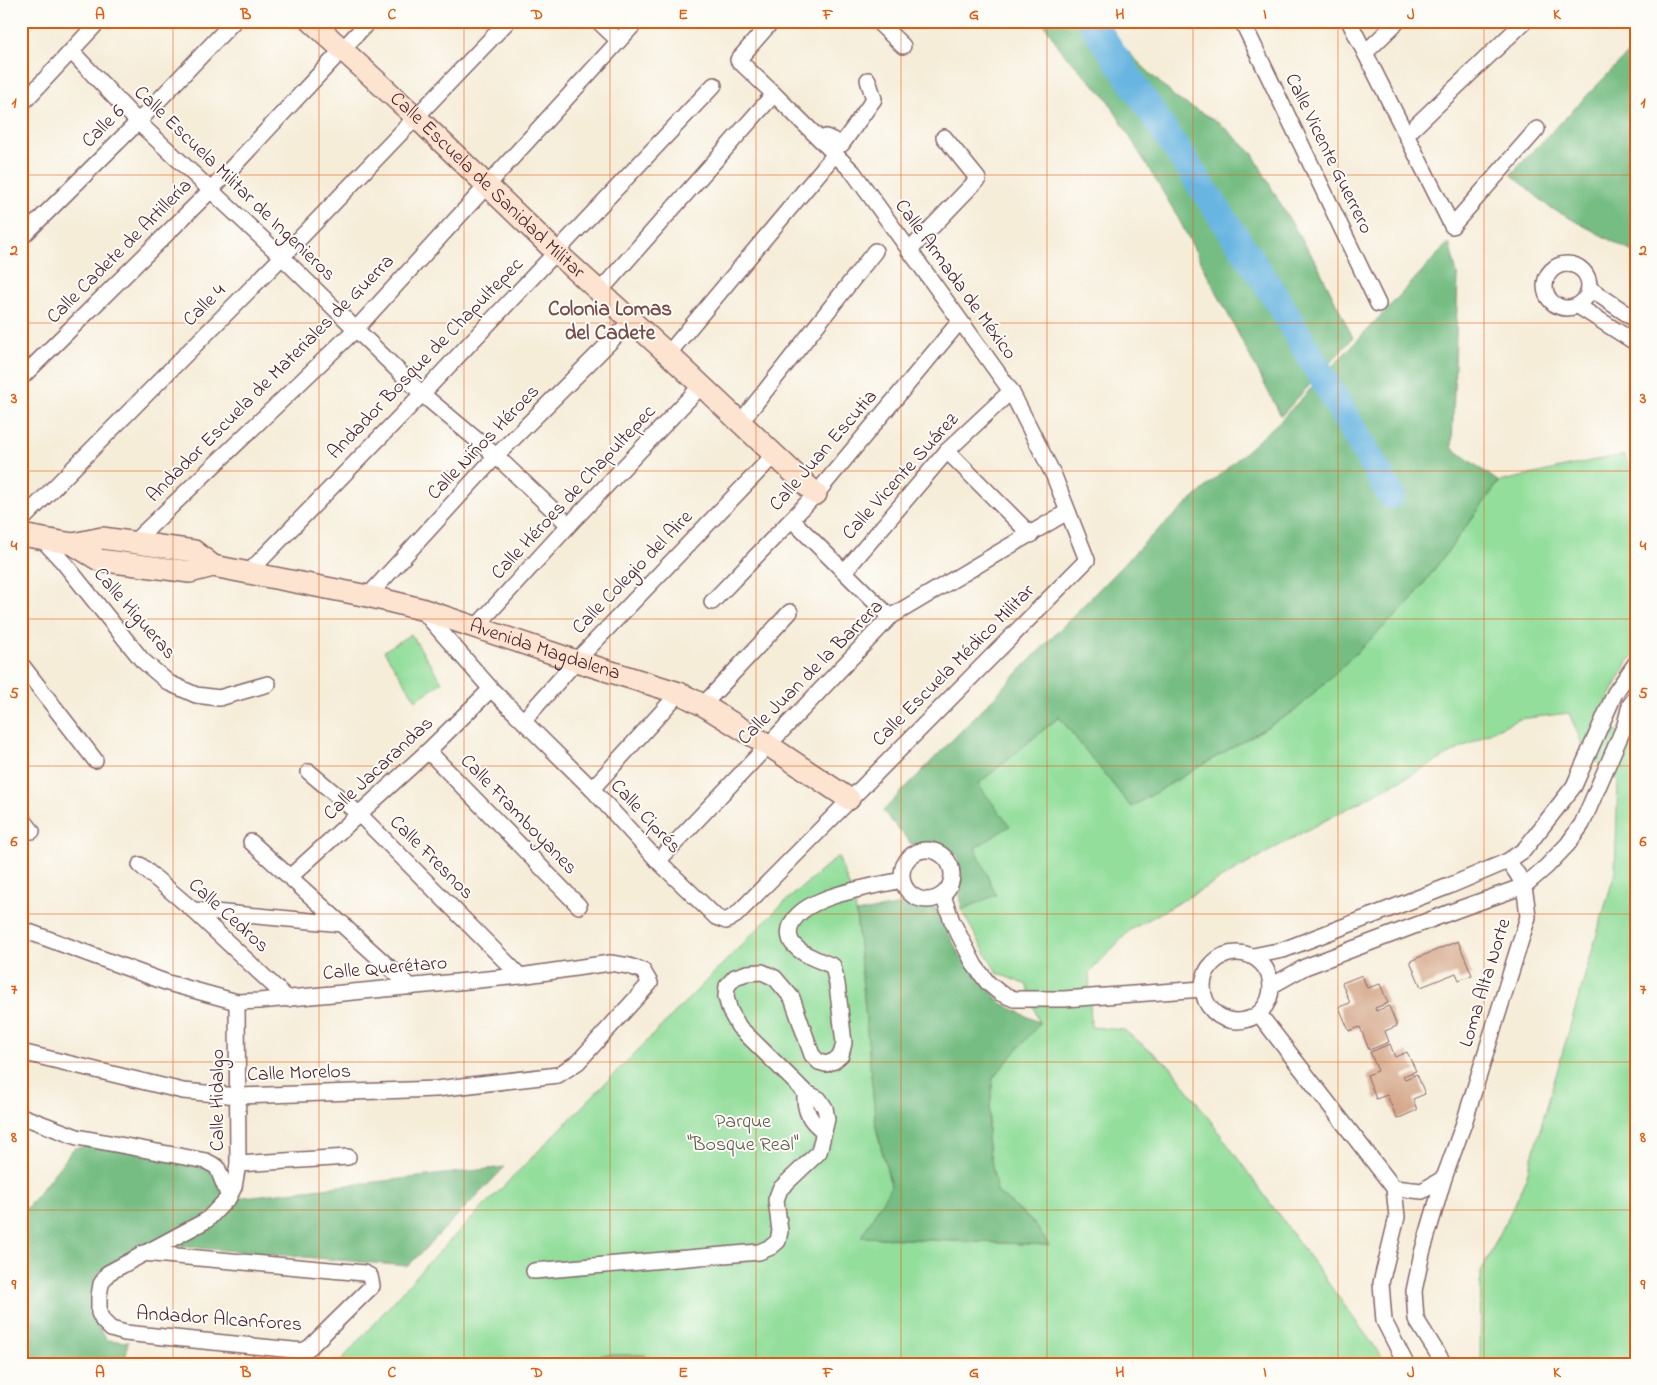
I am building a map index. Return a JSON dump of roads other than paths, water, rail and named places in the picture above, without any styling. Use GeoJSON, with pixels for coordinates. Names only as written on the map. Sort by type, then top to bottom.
{"type":"FeatureCollection","features":[{"type":"Feature","properties":{"kind":"main road","name":"Calle Escuela de Sanidad Militar"},"geometry":{"type":"LineString","coordinates":[[311,21],[417,118],[556,252],[668,354],[816,494]]}},
{"type":"Feature","properties":{"kind":"main road","name":"Avenida Magdalena"},"geometry":{"type":"LineString","coordinates":[[31,536],[73,544],[99,560],[190,572],[213,566],[248,572],[368,596],[420,609],[476,627],[679,693],[704,705],[849,799]]}},
{"type":"Feature","properties":{"kind":"main road","name":"Avenida Magdalena"},"geometry":{"type":"LineString","coordinates":[[73,544],[102,538],[194,551],[213,566]]}},
{"type":"Feature","properties":{"kind":"street","name":"Calle 6"},"geometry":{"type":"LineString","coordinates":[[21,238],[138,122],[234,21]]}},
{"type":"Feature","properties":{"kind":"street","name":"Calle Cadete de Artillería"},"geometry":{"type":"LineString","coordinates":[[21,378],[211,190],[369,21]]}},
{"type":"Feature","properties":{"kind":"street","name":"Calle 4"},"geometry":{"type":"LineString","coordinates":[[21,521],[282,257],[508,21]]}},
{"type":"Feature","properties":{"kind":"street"},"geometry":{"type":"LineString","coordinates":[[598,21],[618,40]]}},
{"type":"Feature","properties":{"kind":"street","name":"Andador Escuela de Materiales de Guerra"},"geometry":{"type":"LineString","coordinates":[[134,542],[356,329],[637,21]]}},
{"type":"Feature","properties":{"kind":"street","name":"Calle Armada de México"},"geometry":{"type":"LineString","coordinates":[[772,21],[738,60],[853,172],[944,298],[966,318],[1011,391],[1054,476],[1087,560]]}},
{"type":"Feature","properties":{"kind":"street"},"geometry":{"type":"LineString","coordinates":[[877,21],[903,46]]}},
{"type":"Feature","properties":{"kind":"street","name":"Calle Vicente Guerrero"},"geometry":{"type":"LineString","coordinates":[[1242,21],[1378,304]]}},
{"type":"Feature","properties":{"kind":"street"},"geometry":{"type":"LineString","coordinates":[[1349,21],[1452,226],[1537,129]]}},
{"type":"Feature","properties":{"kind":"street"},"geometry":{"type":"LineString","coordinates":[[1365,53],[1398,21]]}},
{"type":"Feature","properties":{"kind":"street"},"geometry":{"type":"LineString","coordinates":[[1406,136],[1525,21]]}},
{"type":"Feature","properties":{"kind":"street"},"geometry":{"type":"LineString","coordinates":[[21,105],[72,52],[96,22]]}},
{"type":"Feature","properties":{"kind":"street","name":"Calle Escuela Militar de Ingenieros"},"geometry":{"type":"LineString","coordinates":[[72,52],[138,122],[282,257],[422,394],[496,456],[569,525]]}},
{"type":"Feature","properties":{"kind":"street"},"geometry":{"type":"LineString","coordinates":[[822,141],[826,137],[842,144],[874,99],[868,80]]}},
{"type":"Feature","properties":{"kind":"street","name":"Andador Bosque de Chapultepec"},"geometry":{"type":"LineString","coordinates":[[248,572],[422,394],[714,85]]}},
{"type":"Feature","properties":{"kind":"street"},"geometry":{"type":"LineString","coordinates":[[600,291],[774,94]]}},
{"type":"Feature","properties":{"kind":"street"},"geometry":{"type":"LineString","coordinates":[[909,250],[978,179],[944,137]]}},
{"type":"Feature","properties":{"kind":"street"},"geometry":{"type":"LineString","coordinates":[[668,354],[835,154]]}},
{"type":"Feature","properties":{"kind":"street"},"geometry":{"type":"LineString","coordinates":[[740,423],[875,251]]}},
{"type":"Feature","properties":{"kind":"street"},"geometry":{"type":"LineString","coordinates":[[1560,264],[1574,264],[1586,273],[1589,288],[1584,301],[1578,306],[1563,308],[1550,301],[1544,288],[1548,273],[1560,264]]}},
{"type":"Feature","properties":{"kind":"street"},"geometry":{"type":"LineString","coordinates":[[1589,288],[1636,320]]}},
{"type":"Feature","properties":{"kind":"street"},"geometry":{"type":"LineString","coordinates":[[1578,306],[1636,343]]}},
{"type":"Feature","properties":{"kind":"street","name":"Calle Juan Escutia"},"geometry":{"type":"LineString","coordinates":[[712,602],[816,494],[966,318]]}},
{"type":"Feature","properties":{"kind":"street","name":"Calle Niños Héroes"},"geometry":{"type":"LineString","coordinates":[[368,596],[496,456],[631,321]]}},
{"type":"Feature","properties":{"kind":"street","name":"Calle Héroes de Chapultepec"},"geometry":{"type":"LineString","coordinates":[[476,627],[569,525],[701,386]]}},
{"type":"Feature","properties":{"kind":"street","name":"Calle Vicente Suárez"},"geometry":{"type":"LineString","coordinates":[[845,571],[947,450],[1011,391]]}},
{"type":"Feature","properties":{"kind":"street"},"geometry":{"type":"LineString","coordinates":[[947,450],[1031,535]]}},
{"type":"Feature","properties":{"kind":"street","name":"Calle Colegio del Aire"},"geometry":{"type":"LineString","coordinates":[[524,720],[576,661],[774,455]]}},
{"type":"Feature","properties":{"kind":"street","name":"Calle Juan de la Barrera"},"geometry":{"type":"LineString","coordinates":[[658,861],[890,617],[1068,512]]}},
{"type":"Feature","properties":{"kind":"street"},"geometry":{"type":"LineString","coordinates":[[792,520],[890,617]]}},
{"type":"Feature","properties":{"kind":"street","name":"Calle Higueras"},"geometry":{"type":"LineString","coordinates":[[31,536],[64,562],[142,660],[169,683],[196,695],[219,698],[268,684]]}},
{"type":"Feature","properties":{"kind":"street","name":"Calle Escuela Médico Militar"},"geometry":{"type":"LineString","coordinates":[[849,799],[1087,560]]}},
{"type":"Feature","properties":{"kind":"street","name":"Calle Ciprés"},"geometry":{"type":"LineString","coordinates":[[420,609],[491,689],[592,789],[658,861],[716,918],[726,920],[736,915],[849,799]]}},
{"type":"Feature","properties":{"kind":"street"},"geometry":{"type":"LineString","coordinates":[[704,705],[790,612]]}},
{"type":"Feature","properties":{"kind":"street"},"geometry":{"type":"LineString","coordinates":[[1253,956],[1283,950],[1449,886],[1508,861],[1524,850],[1574,786],[1615,693],[1636,663]]}},
{"type":"Feature","properties":{"kind":"street"},"geometry":{"type":"LineString","coordinates":[[21,664],[95,760]]}},
{"type":"Feature","properties":{"kind":"street","name":"Calle Jacarandas"},"geometry":{"type":"LineString","coordinates":[[291,876],[360,815],[491,689]]}},
{"type":"Feature","properties":{"kind":"street"},"geometry":{"type":"LineString","coordinates":[[592,789],[679,693]]}},
{"type":"Feature","properties":{"kind":"street"},"geometry":{"type":"LineString","coordinates":[[1508,861],[1520,876],[1524,886],[1568,844],[1582,824],[1625,725],[1630,705],[1636,697]]}},
{"type":"Feature","properties":{"kind":"street","name":"Calle Framboyanes"},"geometry":{"type":"LineString","coordinates":[[428,751],[580,906]]}},
{"type":"Feature","properties":{"kind":"street","name":"Calle Fresnos"},"geometry":{"type":"LineString","coordinates":[[309,772],[360,815],[520,976]]}},
{"type":"Feature","properties":{"kind":"street"},"geometry":{"type":"LineString","coordinates":[[21,817],[32,831]]}},
{"type":"Feature","properties":{"kind":"street"},"geometry":{"type":"LineString","coordinates":[[251,842],[291,876],[411,987]]}},
{"type":"Feature","properties":{"kind":"street"},"geometry":{"type":"LineString","coordinates":[[926,850],[934,851],[947,860],[953,874],[949,890],[935,900],[927,901],[918,900],[911,895],[905,888],[902,880],[905,862],[918,851],[926,850]]}},
{"type":"Feature","properties":{"kind":"street","name":"Calle Cedros"},"geometry":{"type":"LineString","coordinates":[[140,864],[288,998]]}},
{"type":"Feature","properties":{"kind":"street"},"geometry":{"type":"LineString","coordinates":[[534,1271],[759,1252],[771,1247],[778,1241],[780,1231],[776,1200],[780,1189],[819,1152],[824,1132],[814,1125],[808,1116],[804,1103],[804,1092],[738,1027],[726,997],[727,986],[735,977],[747,973],[762,972],[775,978],[792,998],[812,1055],[819,1062],[826,1064],[834,1062],[841,1055],[844,1043],[837,984],[832,966],[802,952],[794,946],[790,938],[790,930],[794,918],[822,899],[902,880]]}},
{"type":"Feature","properties":{"kind":"street","name":"Loma Alta Norte"},"geometry":{"type":"LineString","coordinates":[[1272,986],[1304,967],[1524,886],[1528,917],[1464,1123],[1444,1178],[1422,1254],[1414,1291],[1416,1319],[1444,1364]]}},
{"type":"Feature","properties":{"kind":"street"},"geometry":{"type":"LineString","coordinates":[[943,896],[952,921],[975,966],[988,984],[1014,1000],[1064,999],[1203,989]]}},
{"type":"Feature","properties":{"kind":"street"},"geometry":{"type":"LineString","coordinates":[[193,910],[343,924]]}},
{"type":"Feature","properties":{"kind":"street","name":"Calle Querétaro"},"geometry":{"type":"LineString","coordinates":[[21,929],[168,983],[237,1002],[520,976],[610,963],[629,966],[643,972],[650,983],[578,1062]]}},
{"type":"Feature","properties":{"kind":"street"},"geometry":{"type":"LineString","coordinates":[[1233,952],[1243,952],[1253,956],[1266,969],[1272,986],[1266,1006],[1259,1014],[1239,1021],[1228,1020],[1210,1009],[1203,989],[1206,974],[1214,961],[1223,955],[1233,952]]}},
{"type":"Feature","properties":{"kind":"street","name":"Calle Hidalgo"},"geometry":{"type":"LineString","coordinates":[[228,1197],[234,1187],[238,1164],[237,1002]]}},
{"type":"Feature","properties":{"kind":"street"},"geometry":{"type":"LineString","coordinates":[[1259,1014],[1394,1188],[1397,1217],[1381,1282],[1384,1321],[1406,1364]]}},
{"type":"Feature","properties":{"kind":"street","name":"Calle Morelos"},"geometry":{"type":"LineString","coordinates":[[21,1052],[183,1092],[238,1096],[436,1089],[558,1074],[578,1062]]}},
{"type":"Feature","properties":{"kind":"street"},"geometry":{"type":"LineString","coordinates":[[21,1116],[77,1137],[206,1161],[217,1167],[228,1197]]}},
{"type":"Feature","properties":{"kind":"street"},"geometry":{"type":"LineString","coordinates":[[238,1164],[348,1157]]}},
{"type":"Feature","properties":{"kind":"street"},"geometry":{"type":"LineString","coordinates":[[1394,1188],[1422,1191],[1444,1178]]}},
{"type":"Feature","properties":{"kind":"street","name":"Andador Alcanfores"},"geometry":{"type":"LineString","coordinates":[[143,1253],[364,1273],[370,1276],[372,1286],[310,1347],[303,1351],[125,1333],[112,1328],[103,1321],[99,1313],[99,1296],[101,1284],[108,1273],[143,1253],[207,1220],[228,1197]]}},
{"type":"Feature","properties":{"kind":"waterway"},"geometry":{"type":"LineString","coordinates":[[1091,21],[1275,296],[1391,495]]}},
{"type":"Feature","properties":{"kind":"district","name":"Colonia Lomas del Cadete"},"geometry":{"type":"Point","coordinates":[610,322]}},
{"type":"Feature","properties":{"kind":"park label","name":"Parque \"Bosque Real\""},"geometry":{"type":"Point","coordinates":[743,1134]}}]}
